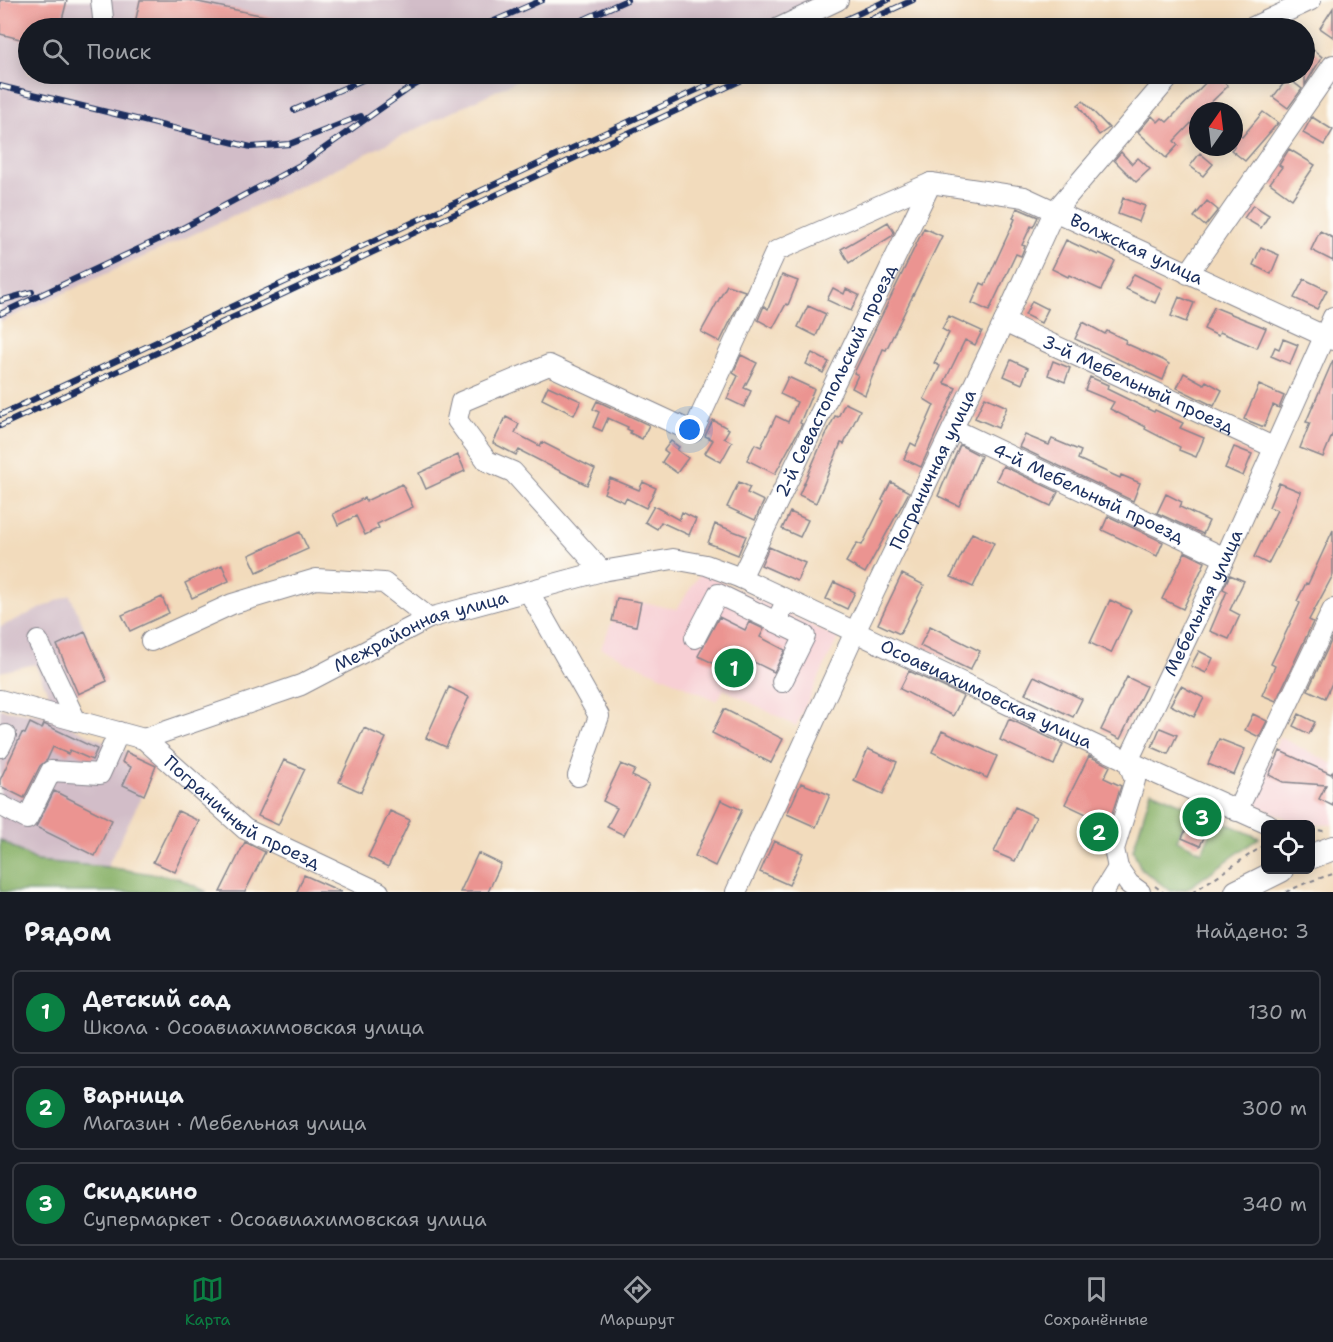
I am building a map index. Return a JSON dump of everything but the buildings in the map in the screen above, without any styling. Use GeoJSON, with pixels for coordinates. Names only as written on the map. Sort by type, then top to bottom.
{"type":"FeatureCollection","features":[{"type":"Feature","properties":{"kind":"main road"},"geometry":{"type":"LineString","coordinates":[[1237,892],[1273,874]]}},
{"type":"Feature","properties":{"kind":"street"},"geometry":{"type":"LineString","coordinates":[[800,18],[838,0]]}},
{"type":"Feature","properties":{"kind":"street"},"geometry":{"type":"LineString","coordinates":[[1272,18],[1311,0]]}},
{"type":"Feature","properties":{"kind":"street"},"geometry":{"type":"LineString","coordinates":[[1188,274],[1333,65]]}},
{"type":"Feature","properties":{"kind":"street","name":"Пограничная улица"},"geometry":{"type":"LineString","coordinates":[[736,892],[855,632],[1004,322],[1053,212],[1163,84]]}},
{"type":"Feature","properties":{"kind":"street"},"geometry":{"type":"LineString","coordinates":[[602,571],[513,472],[487,461],[458,420],[461,402],[549,365],[693,432],[776,250],[931,183]]}},
{"type":"Feature","properties":{"kind":"street","name":"Волжская улица"},"geometry":{"type":"LineString","coordinates":[[931,183],[1024,198],[1329,338]]}},
{"type":"Feature","properties":{"kind":"street","name":"2-й Севастопольский проезд"},"geometry":{"type":"LineString","coordinates":[[741,578],[931,183]]}},
{"type":"Feature","properties":{"kind":"street","name":"Мебельная улица"},"geometry":{"type":"LineString","coordinates":[[1128,761],[1225,558],[1274,447],[1329,338],[1333,317]]}},
{"type":"Feature","properties":{"kind":"street","name":"3-й Мебельный проезд"},"geometry":{"type":"LineString","coordinates":[[1004,322],[1274,447]]}},
{"type":"Feature","properties":{"kind":"street","name":"4-й Мебельный проезд"},"geometry":{"type":"LineString","coordinates":[[953,429],[1225,558]]}},
{"type":"Feature","properties":{"kind":"street","name":"Межрайонная улица"},"geometry":{"type":"LineString","coordinates":[[144,739],[301,685],[429,618],[602,571],[673,559],[706,565]]}},
{"type":"Feature","properties":{"kind":"street","name":"Осоавиахимовская улица"},"geometry":{"type":"LineString","coordinates":[[706,565],[741,578],[1261,822]]}},
{"type":"Feature","properties":{"kind":"street"},"geometry":{"type":"LineString","coordinates":[[151,641],[232,604],[316,579],[384,583],[429,618]]}},
{"type":"Feature","properties":{"kind":"street"},"geometry":{"type":"LineString","coordinates":[[529,592],[600,716],[578,776]]}},
{"type":"Feature","properties":{"kind":"street"},"geometry":{"type":"LineString","coordinates":[[695,638],[718,594],[805,636],[782,681]]}},
{"type":"Feature","properties":{"kind":"street"},"geometry":{"type":"LineString","coordinates":[[776,622],[787,600]]}},
{"type":"Feature","properties":{"kind":"street"},"geometry":{"type":"LineString","coordinates":[[1237,811],[1333,609]]}},
{"type":"Feature","properties":{"kind":"street"},"geometry":{"type":"LineString","coordinates":[[38,640],[76,721]]}},
{"type":"Feature","properties":{"kind":"street"},"geometry":{"type":"LineString","coordinates":[[0,700],[144,739]]}},
{"type":"Feature","properties":{"kind":"street"},"geometry":{"type":"LineString","coordinates":[[0,805],[27,819],[51,771],[100,774],[119,732]]}},
{"type":"Feature","properties":{"kind":"street","name":"Пограничный проезд"},"geometry":{"type":"LineString","coordinates":[[144,739],[245,829],[379,892]]}},
{"type":"Feature","properties":{"kind":"street"},"geometry":{"type":"LineString","coordinates":[[1128,761],[1135,780],[1114,849],[1118,868],[1129,884],[1147,889]]}},
{"type":"Feature","properties":{"kind":"street"},"geometry":{"type":"LineString","coordinates":[[1103,892],[1118,868]]}},
{"type":"Feature","properties":{"kind":"path"},"geometry":{"type":"LineString","coordinates":[[1193,892],[1261,847]]}},
{"type":"Feature","properties":{"kind":"path"},"geometry":{"type":"LineString","coordinates":[[1286,892],[1333,874]]}},
{"type":"Feature","properties":{"kind":"path"},"geometry":{"type":"LineString","coordinates":[[1147,889],[1163,892]]}},
{"type":"Feature","properties":{"kind":"shaded area"},"geometry":{"type":"Polygon","coordinates":[[[0,0],[838,0],[800,18],[18,18],[18,84],[509,84],[308,182],[0,322],[0,0]]]}},
{"type":"Feature","properties":{"kind":"shaded area"},"geometry":{"type":"Polygon","coordinates":[[[701,572],[838,638],[796,726],[724,689],[717,701],[601,648],[612,621],[617,598],[677,609],[701,572]]]}},
{"type":"Feature","properties":{"kind":"shaded area"},"geometry":{"type":"Polygon","coordinates":[[[70,595],[107,681],[53,704],[35,664],[0,672],[0,627],[70,595]]]}},
{"type":"Feature","properties":{"kind":"shaded area"},"geometry":{"type":"Polygon","coordinates":[[[0,709],[47,716],[157,765],[107,867],[37,861],[0,840],[0,709]]]}},
{"type":"Feature","properties":{"kind":"shaded area"},"geometry":{"type":"Polygon","coordinates":[[[1280,737],[1333,764],[1333,825],[1315,824],[1315,820],[1290,820],[1249,802],[1280,737]]]}},
{"type":"Feature","properties":{"kind":"green space"},"geometry":{"type":"Polygon","coordinates":[[[1151,791],[1191,808],[1177,840],[1202,852],[1217,819],[1259,838],[1187,889],[1171,891],[1141,869],[1133,850],[1151,791]]]}},
{"type":"Feature","properties":{"kind":"green space"},"geometry":{"type":"Polygon","coordinates":[[[0,840],[37,861],[107,867],[178,878],[207,892],[0,892],[0,840]]]}},
{"type":"Feature","properties":{"kind":"railway"},"geometry":{"type":"LineString","coordinates":[[501,18],[542,0]]}},
{"type":"Feature","properties":{"kind":"railway"},"geometry":{"type":"LineString","coordinates":[[587,18],[627,0]]}},
{"type":"Feature","properties":{"kind":"railway"},"geometry":{"type":"LineString","coordinates":[[849,18],[888,0]]}},
{"type":"Feature","properties":{"kind":"railway"},"geometry":{"type":"LineString","coordinates":[[874,18],[913,0]]}},
{"type":"Feature","properties":{"kind":"railway"},"geometry":{"type":"LineString","coordinates":[[294,110],[353,84]]}},
{"type":"Feature","properties":{"kind":"railway"},"geometry":{"type":"LineString","coordinates":[[400,94],[417,84]]}},
{"type":"Feature","properties":{"kind":"railway"},"geometry":{"type":"LineString","coordinates":[[0,415],[710,84]]}},
{"type":"Feature","properties":{"kind":"railway"},"geometry":{"type":"LineString","coordinates":[[0,426],[734,84]]}},
{"type":"Feature","properties":{"kind":"railway"},"geometry":{"type":"LineString","coordinates":[[0,86],[251,147],[290,144],[361,116]]}},
{"type":"Feature","properties":{"kind":"railway"},"geometry":{"type":"LineString","coordinates":[[0,314],[181,229],[302,164],[407,90]]}},
{"type":"Feature","properties":{"kind":"railway"},"geometry":{"type":"LineString","coordinates":[[0,301],[32,292]]}},
{"type":"Feature","properties":{"kind":"place","name":"Детский сад"},"geometry":{"type":"Point","coordinates":[734,668]}},
{"type":"Feature","properties":{"kind":"place","name":"Скидкино"},"geometry":{"type":"Point","coordinates":[1202,817]}},
{"type":"Feature","properties":{"kind":"place","name":"Варница"},"geometry":{"type":"Point","coordinates":[1099,832]}}]}
